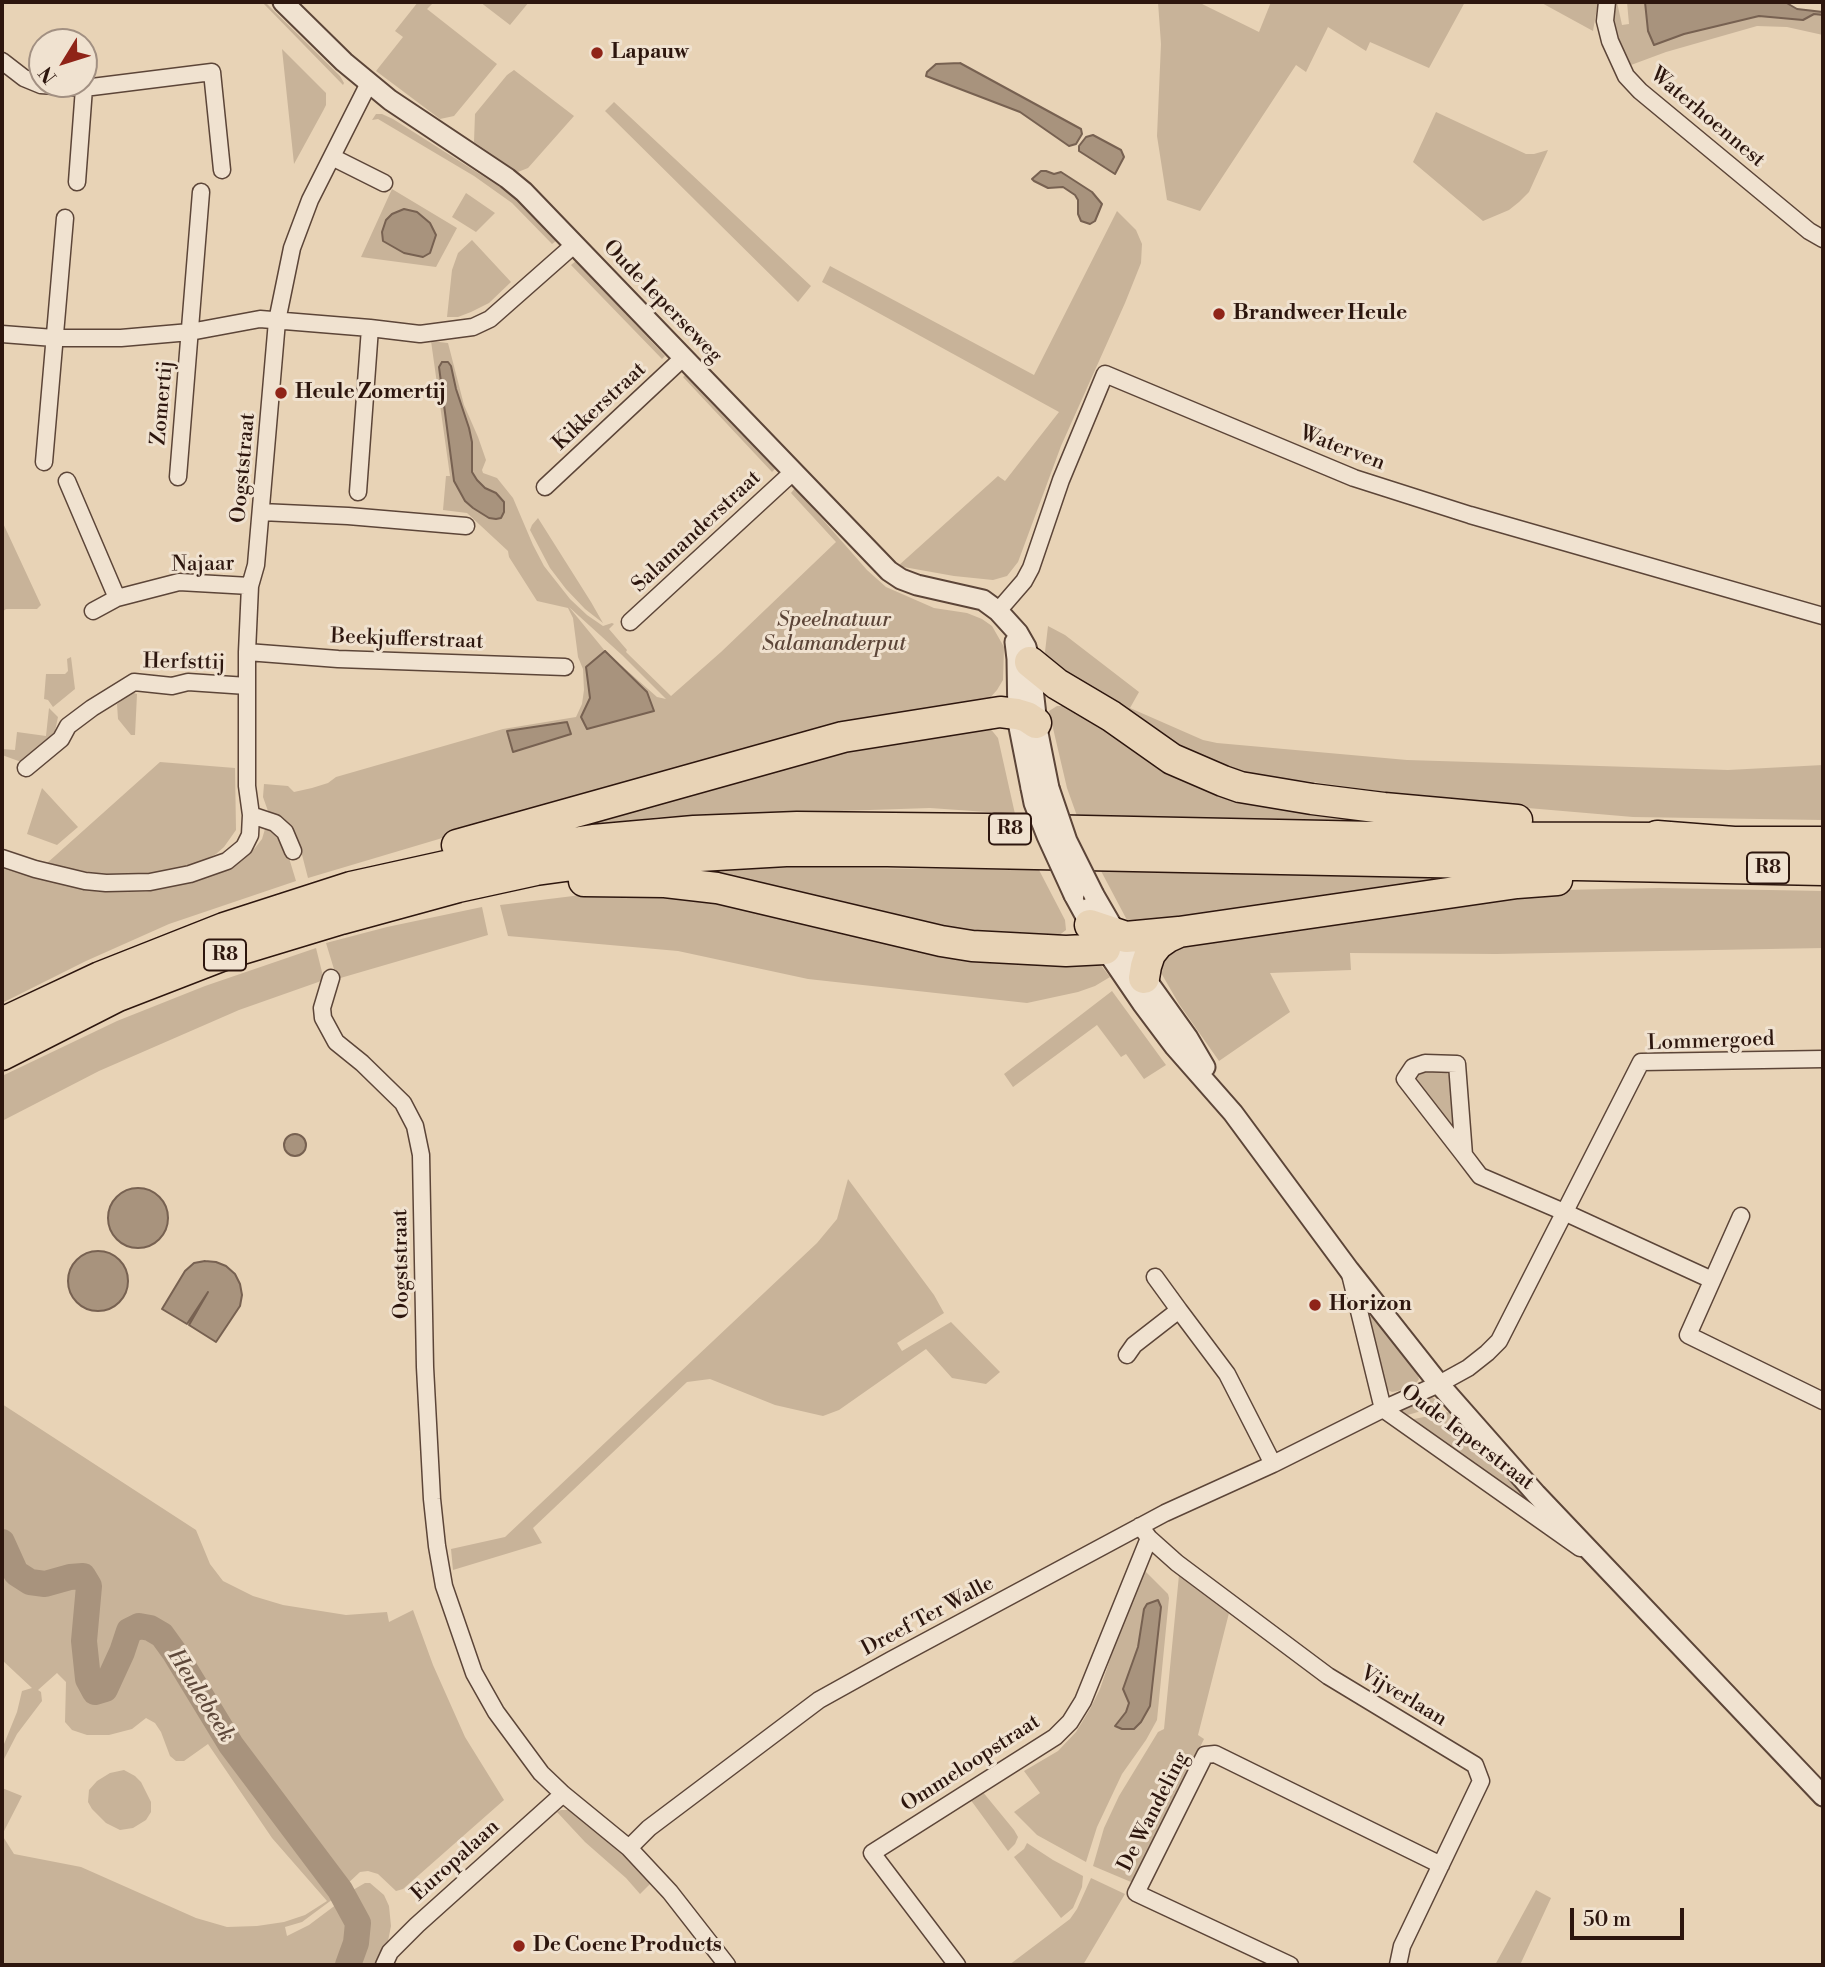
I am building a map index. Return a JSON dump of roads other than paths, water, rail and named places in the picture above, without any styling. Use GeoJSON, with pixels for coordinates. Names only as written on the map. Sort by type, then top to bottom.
{"type":"FeatureCollection","features":[{"type":"Feature","properties":{"kind":"highway"},"geometry":{"type":"LineString","coordinates":[[1030,662],[1057,684],[1111,716],[1172,759],[1240,787],[1384,808],[1560,824],[1674,838]]}},
{"type":"Feature","properties":{"kind":"highway"},"geometry":{"type":"LineString","coordinates":[[351,887],[386,865],[843,737],[1000,712],[1027,717],[1058,699],[1082,699]]}},
{"type":"Feature","properties":{"kind":"highway","name":"R8"},"geometry":{"type":"LineString","coordinates":[[2,1023],[100,977],[224,928],[351,887],[500,854],[593,840],[797,827],[1823,842]]}},
{"type":"Feature","properties":{"kind":"highway","name":"R8"},"geometry":{"type":"LineString","coordinates":[[2,1055],[118,996],[229,953],[458,887],[536,870],[595,862],[786,851],[1103,854],[1823,870]]}},
{"type":"Feature","properties":{"kind":"highway"},"geometry":{"type":"LineString","coordinates":[[458,887],[564,881],[665,881],[718,888],[941,941],[972,946],[1078,951],[1102,923],[1126,937],[1179,932],[1517,884],[1700,867]]}},
{"type":"Feature","properties":{"kind":"highway"},"geometry":{"type":"LineString","coordinates":[[1138,979],[1158,944],[1179,932]]}},
{"type":"Feature","properties":{"kind":"street","name":"Oude Ieperseweg"},"geometry":{"type":"LineString","coordinates":[[283,2],[344,62],[390,100],[524,192],[889,571],[918,585],[983,600],[1003,616]]}},
{"type":"Feature","properties":{"kind":"street","name":"Waterhoennest"},"geometry":{"type":"LineString","coordinates":[[1607,2],[1605,20],[1610,41],[1626,76],[1640,91],[1798,222],[1823,239]]}},
{"type":"Feature","properties":{"kind":"street"},"geometry":{"type":"LineString","coordinates":[[2,61],[28,80]]}},
{"type":"Feature","properties":{"kind":"street"},"geometry":{"type":"LineString","coordinates":[[98,86],[212,72],[222,170]]}},
{"type":"Feature","properties":{"kind":"street","name":"Oogststraat"},"geometry":{"type":"LineString","coordinates":[[251,816],[247,786],[250,586],[256,565],[277,321],[292,248],[310,200],[369,83]]}},
{"type":"Feature","properties":{"kind":"street"},"geometry":{"type":"LineString","coordinates":[[77,182],[83,98]]}},
{"type":"Feature","properties":{"kind":"street"},"geometry":{"type":"LineString","coordinates":[[332,157],[384,183]]}},
{"type":"Feature","properties":{"kind":"street","name":"Zomertij"},"geometry":{"type":"LineString","coordinates":[[178,477],[201,192]]}},
{"type":"Feature","properties":{"kind":"street"},"geometry":{"type":"LineString","coordinates":[[44,462],[65,218]]}},
{"type":"Feature","properties":{"kind":"street","name":"Zomertij"},"geometry":{"type":"LineString","coordinates":[[2,334],[54,338],[121,338],[190,332],[260,319],[421,334],[473,327],[498,313],[575,244]]}},
{"type":"Feature","properties":{"kind":"street"},"geometry":{"type":"LineString","coordinates":[[358,492],[370,328]]}},
{"type":"Feature","properties":{"kind":"street","name":"Kikkerstraat"},"geometry":{"type":"LineString","coordinates":[[545,487],[684,357]]}},
{"type":"Feature","properties":{"kind":"street","name":"Waterven"},"geometry":{"type":"LineString","coordinates":[[1003,616],[1031,568],[1061,480],[1105,374],[1354,478],[1494,522],[1823,617]]}},
{"type":"Feature","properties":{"kind":"street","name":"Salamanderstraat"},"geometry":{"type":"LineString","coordinates":[[630,622],[793,472]]}},
{"type":"Feature","properties":{"kind":"street"},"geometry":{"type":"LineString","coordinates":[[67,481],[117,598]]}},
{"type":"Feature","properties":{"kind":"street"},"geometry":{"type":"LineString","coordinates":[[261,512],[466,526]]}},
{"type":"Feature","properties":{"kind":"street","name":"Najaar"},"geometry":{"type":"LineString","coordinates":[[93,611],[117,598],[179,582],[250,586]]}},
{"type":"Feature","properties":{"kind":"street"},"geometry":{"type":"LineString","coordinates":[[1003,616],[1022,640],[1030,662],[1027,717]]}},
{"type":"Feature","properties":{"kind":"street"},"geometry":{"type":"LineString","coordinates":[[1003,616],[1015,641],[1040,788],[1102,923],[1138,979]]}},
{"type":"Feature","properties":{"kind":"street","name":"Beekjufferstraat"},"geometry":{"type":"LineString","coordinates":[[247,652],[338,659],[565,667]]}},
{"type":"Feature","properties":{"kind":"street","name":"Herfsttij"},"geometry":{"type":"LineString","coordinates":[[26,768],[61,739],[68,726],[134,682],[172,686],[188,682],[247,686]]}},
{"type":"Feature","properties":{"kind":"street"},"geometry":{"type":"LineString","coordinates":[[1040,788],[1034,803],[1046,836],[1074,895],[1102,923]]}},
{"type":"Feature","properties":{"kind":"street"},"geometry":{"type":"LineString","coordinates":[[2,858],[85,881],[149,882],[190,874],[228,861],[244,847],[250,835],[251,816],[275,823],[285,832],[293,851]]}},
{"type":"Feature","properties":{"kind":"street","name":"Oogststraat"},"geometry":{"type":"LineString","coordinates":[[331,978],[322,1008],[323,1018],[336,1042],[403,1103],[415,1126],[421,1155],[425,1367],[432,1499],[444,1586],[474,1673],[496,1712],[541,1773],[563,1794]]}},
{"type":"Feature","properties":{"kind":"street","name":"Oude Ieperstraat"},"geometry":{"type":"LineString","coordinates":[[1138,979],[1188,1038],[1233,1113],[1349,1270],[1439,1384],[1536,1494],[1823,1796]]}},
{"type":"Feature","properties":{"kind":"street","name":"Lommergoed"},"geometry":{"type":"LineString","coordinates":[[1439,1384],[1468,1367],[1499,1342],[1641,1062],[1823,1059]]}},
{"type":"Feature","properties":{"kind":"street"},"geometry":{"type":"LineString","coordinates":[[1464,1156],[1457,1064],[1425,1063],[1413,1067],[1405,1079],[1464,1156],[1480,1176],[1712,1280]]}},
{"type":"Feature","properties":{"kind":"street"},"geometry":{"type":"LineString","coordinates":[[1741,1216],[1688,1335],[1823,1401]]}},
{"type":"Feature","properties":{"kind":"street","name":"Oude Ieperstraat"},"geometry":{"type":"LineString","coordinates":[[1349,1270],[1383,1409],[1602,1564]]}},
{"type":"Feature","properties":{"kind":"street"},"geometry":{"type":"LineString","coordinates":[[1155,1276],[1227,1374],[1273,1464]]}},
{"type":"Feature","properties":{"kind":"street"},"geometry":{"type":"LineString","coordinates":[[1127,1355],[1134,1345],[1180,1310]]}},
{"type":"Feature","properties":{"kind":"street","name":"Dreef Ter Walle"},"geometry":{"type":"LineString","coordinates":[[629,1848],[649,1828],[820,1700],[891,1660],[1144,1532],[1165,1513],[1439,1384]]}},
{"type":"Feature","properties":{"kind":"street","name":"Ommeloopstraat"},"geometry":{"type":"LineString","coordinates":[[957,1965],[872,1853],[1055,1737],[1070,1723],[1083,1701],[1144,1532]]}},
{"type":"Feature","properties":{"kind":"street","name":"Vijverlaan"},"geometry":{"type":"LineString","coordinates":[[1144,1532],[1177,1563],[1328,1676],[1475,1765],[1481,1781],[1402,1945],[1398,1965]]}},
{"type":"Feature","properties":{"kind":"street","name":"De Wandeling"},"geometry":{"type":"LineString","coordinates":[[1290,1965],[1136,1893],[1205,1755],[1215,1754],[1441,1865]]}},
{"type":"Feature","properties":{"kind":"street"},"geometry":{"type":"LineString","coordinates":[[563,1794],[629,1848],[670,1892],[727,1965]]}},
{"type":"Feature","properties":{"kind":"street","name":"Europalaan"},"geometry":{"type":"LineString","coordinates":[[384,1965],[390,1952],[417,1925],[563,1794]]}},
{"type":"Feature","properties":{"kind":"waterway","name":"Heulebeek"},"geometry":{"type":"LineString","coordinates":[[2,1542],[16,1573],[30,1582],[45,1584],[83,1576],[89,1586],[84,1641],[88,1679],[95,1692],[105,1689],[129,1631],[139,1626],[150,1628],[162,1635],[231,1745],[340,1890],[358,1923],[356,1943],[348,1965]]}},
{"type":"Feature","properties":{"kind":"place","name":"Lapauw"},"geometry":{"type":"Point","coordinates":[597,53]}},
{"type":"Feature","properties":{"kind":"place","name":"Brandweer Heule"},"geometry":{"type":"Point","coordinates":[1219,314]}},
{"type":"Feature","properties":{"kind":"place","name":"Heule Zomertij"},"geometry":{"type":"Point","coordinates":[281,393]}},
{"type":"Feature","properties":{"kind":"place","name":"Horizon"},"geometry":{"type":"Point","coordinates":[1315,1305]}},
{"type":"Feature","properties":{"kind":"place","name":"De Coene Products"},"geometry":{"type":"Point","coordinates":[519,1946]}},
{"type":"Feature","properties":{"kind":"park label","name":"Speelnatuur Salamanderput"},"geometry":{"type":"Point","coordinates":[834,633]}}]}
